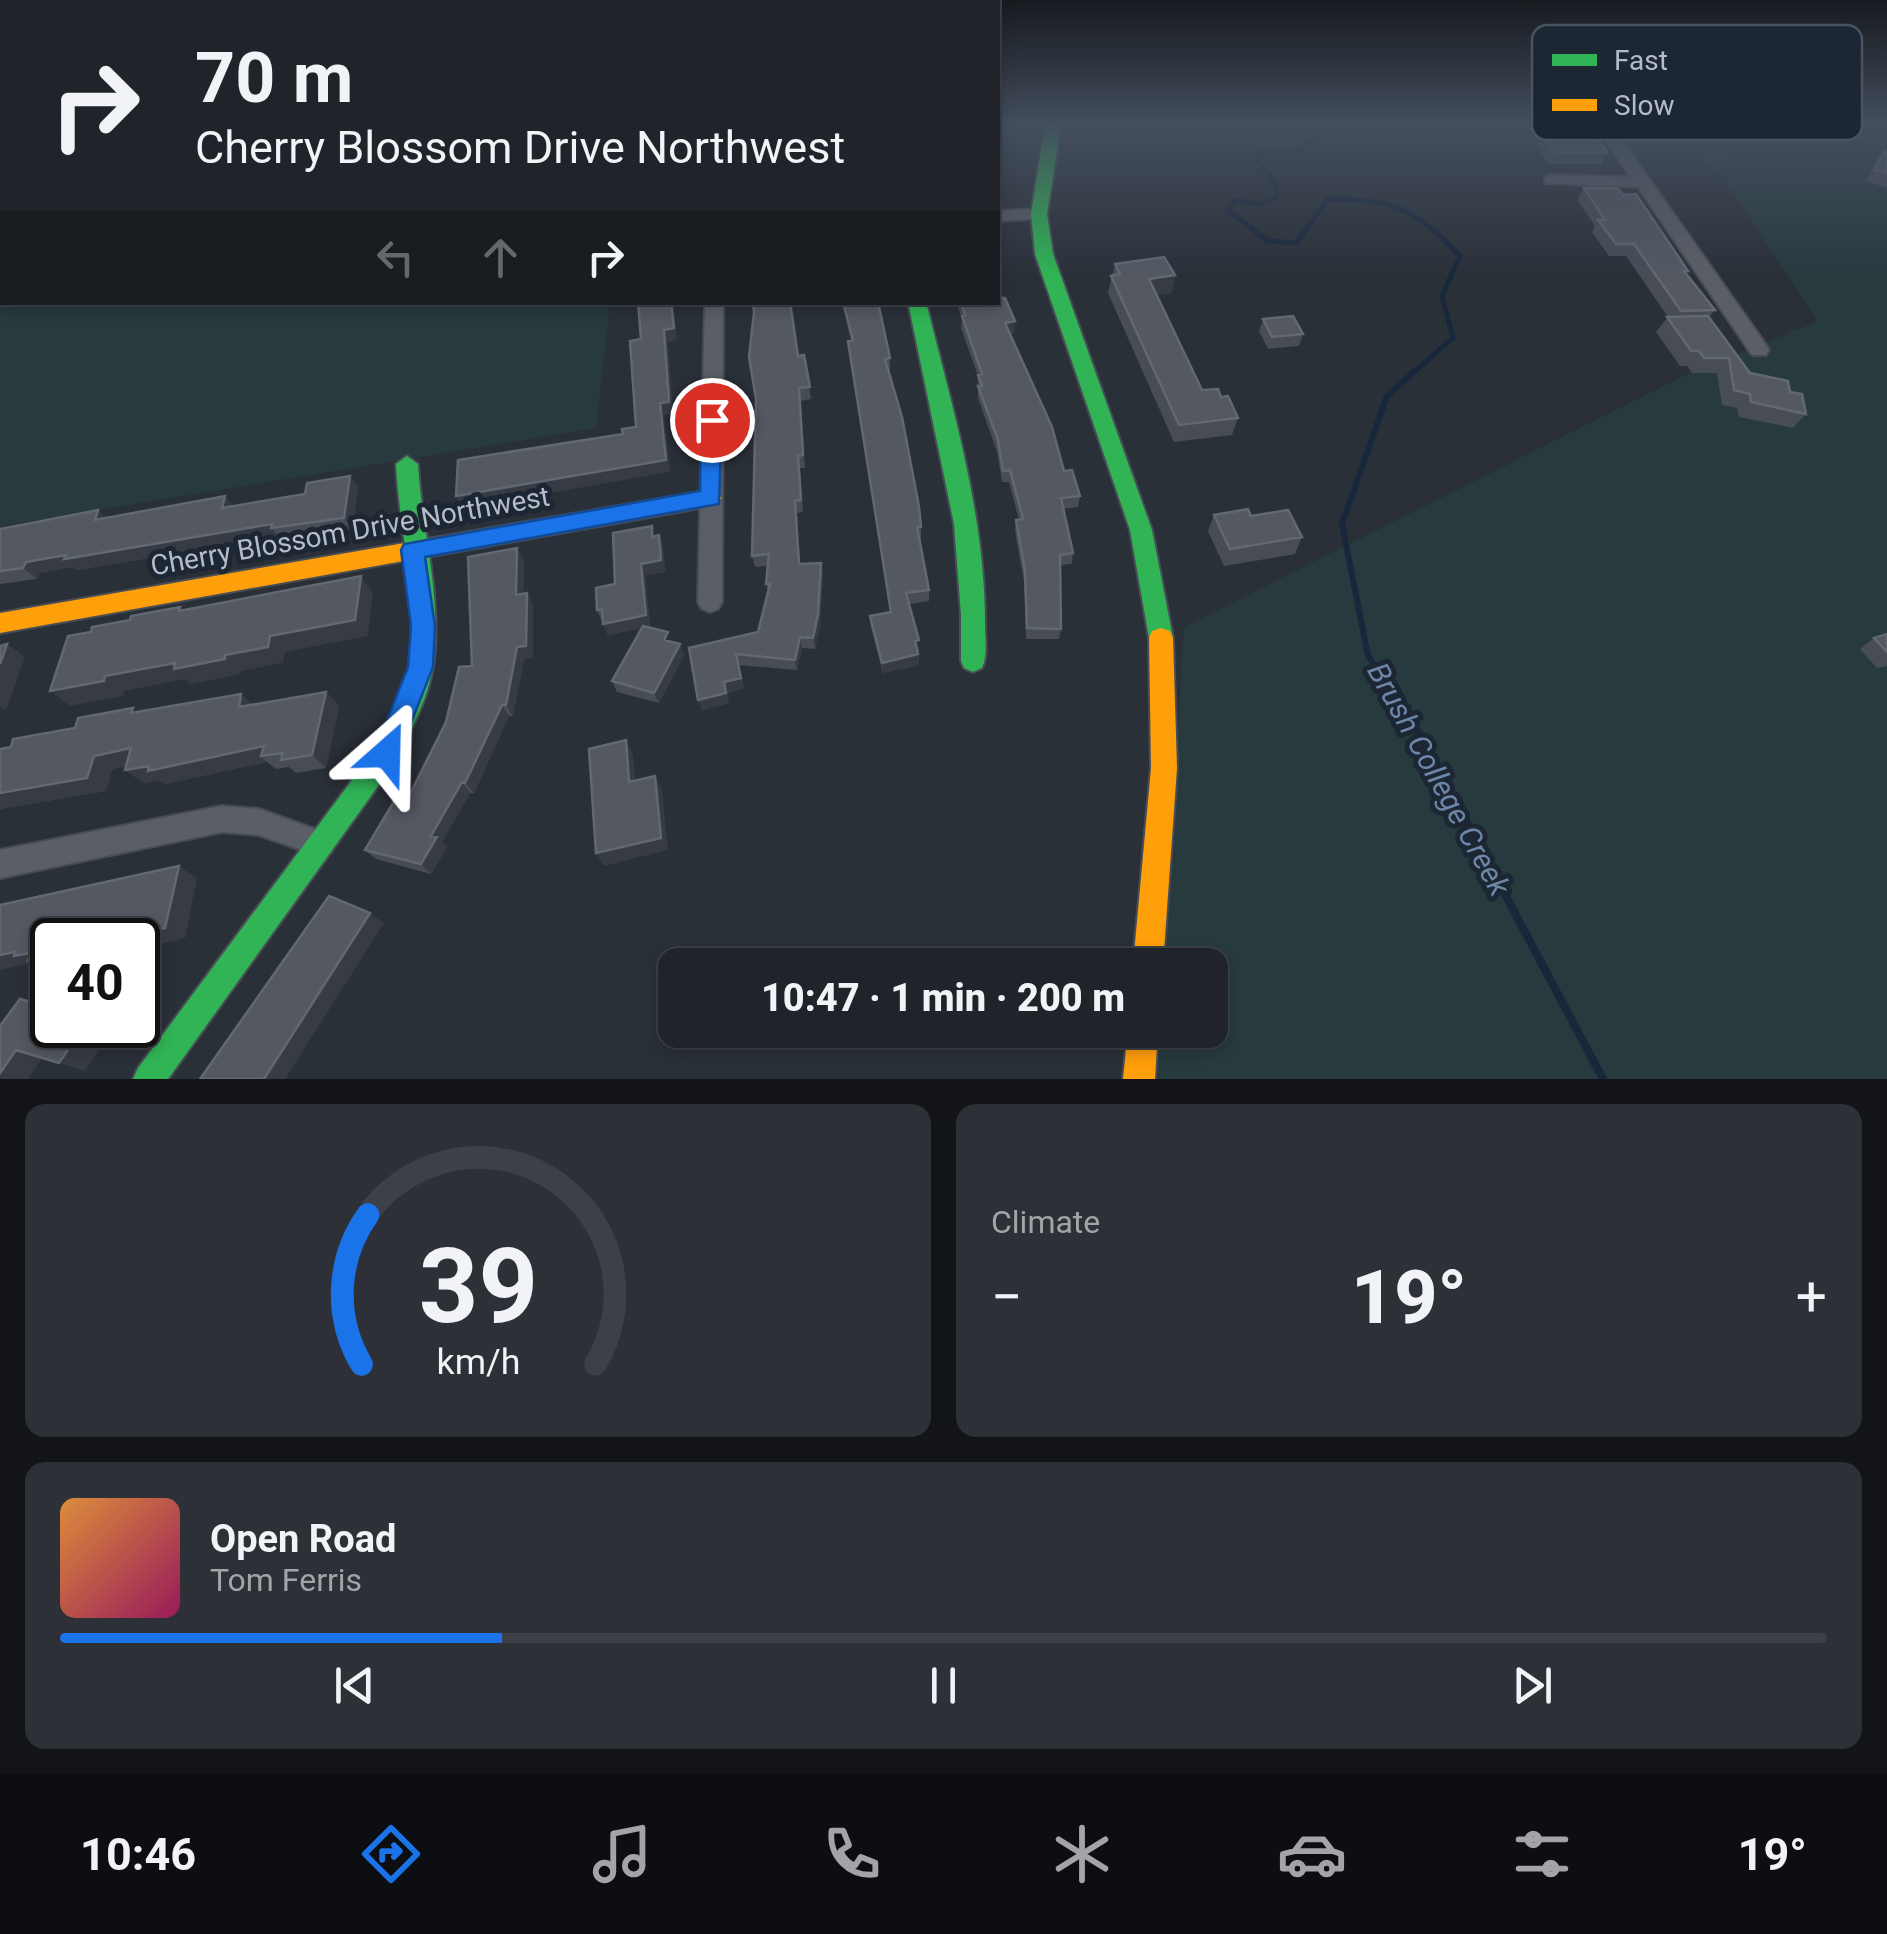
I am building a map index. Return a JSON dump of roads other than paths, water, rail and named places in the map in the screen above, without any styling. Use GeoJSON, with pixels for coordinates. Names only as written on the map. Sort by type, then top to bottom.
{"type":"FeatureCollection","features":[{"type":"Feature","properties":{"kind":"street"},"geometry":{"type":"LineString","coordinates":[[1045,176],[1039,214],[1044,254],[1129,491],[1162,634],[1167,698],[1165,756],[1149,948]]}},
{"type":"Feature","properties":{"kind":"street"},"geometry":{"type":"LineString","coordinates":[[1638,176],[1759,350]]}},
{"type":"Feature","properties":{"kind":"street"},"geometry":{"type":"LineString","coordinates":[[1551,180],[1642,182]]}},
{"type":"Feature","properties":{"kind":"street"},"geometry":{"type":"LineString","coordinates":[[1000,216],[1039,214]]}},
{"type":"Feature","properties":{"kind":"street"},"geometry":{"type":"LineString","coordinates":[[710,602],[714,305]]}},
{"type":"Feature","properties":{"kind":"street"},"geometry":{"type":"LineString","coordinates":[[918,305],[966,510],[975,610],[973,661]]}},
{"type":"Feature","properties":{"kind":"street"},"geometry":{"type":"LineString","coordinates":[[149,1079],[387,753],[415,686],[423,626],[412,550],[407,464]]}},
{"type":"Feature","properties":{"kind":"street","name":"Cherry Blossom Drive Northwest"},"geometry":{"type":"LineString","coordinates":[[0,622],[711,498]]}},
{"type":"Feature","properties":{"kind":"street"},"geometry":{"type":"LineString","coordinates":[[0,864],[222,820],[259,822],[321,844]]}},
{"type":"Feature","properties":{"kind":"street"},"geometry":{"type":"LineString","coordinates":[[1139,1079],[1142,1048]]}},
{"type":"Feature","properties":{"kind":"waterway","name":"Brush College Creek"},"geometry":{"type":"LineString","coordinates":[[1271,176],[1277,197],[1259,204],[1234,200],[1228,210],[1268,241],[1296,243],[1328,199],[1370,201],[1416,217],[1460,256],[1442,296],[1453,338],[1413,373]]}},
{"type":"Feature","properties":{"kind":"waterway","name":"Brush College Creek"},"geometry":{"type":"LineString","coordinates":[[1387,684],[1368,656],[1342,524],[1387,396],[1416,370]]}},
{"type":"Feature","properties":{"kind":"waterway","name":"Brush College Creek"},"geometry":{"type":"LineString","coordinates":[[1385,682],[1423,740],[1603,1079]]}}]}
